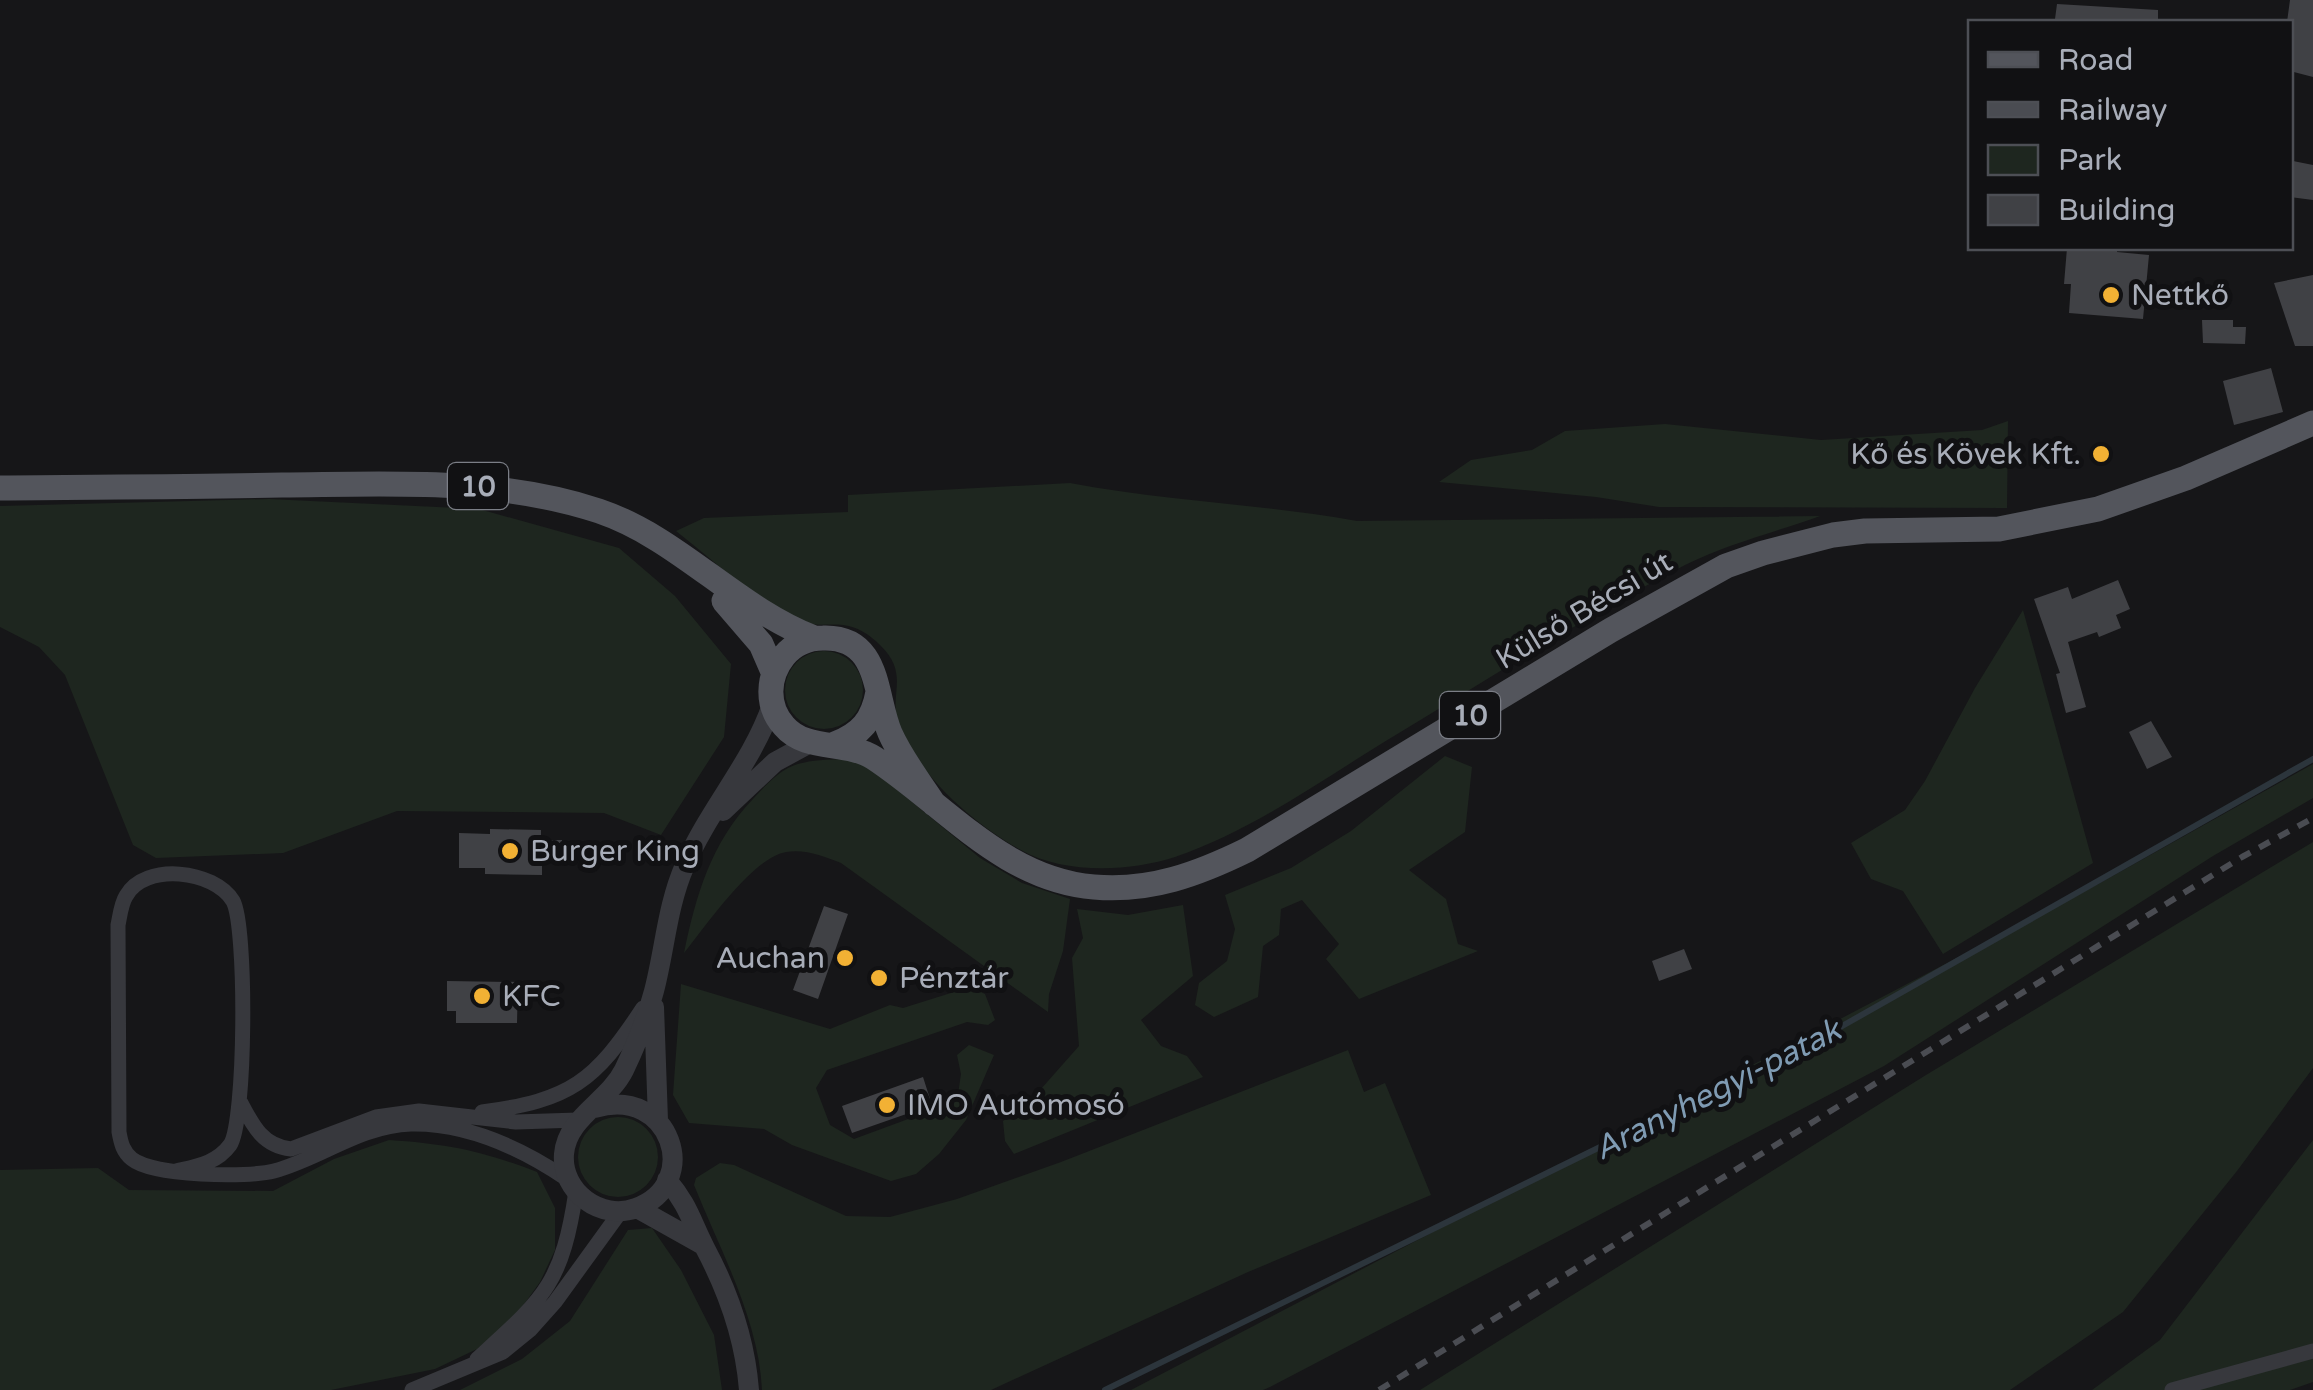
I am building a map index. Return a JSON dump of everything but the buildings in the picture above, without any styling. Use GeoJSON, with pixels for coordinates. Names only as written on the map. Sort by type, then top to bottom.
{"type":"FeatureCollection","features":[{"type":"Feature","properties":{"kind":"main road","name":"Külső Bécsi út"},"geometry":{"type":"LineString","coordinates":[[934,804],[964,829],[1025,868],[1092,887],[1165,884],[1247,850],[1625,622],[1726,566],[1834,535],[1999,529],[2098,510],[2186,478],[2313,423]]}},
{"type":"Feature","properties":{"kind":"main road","name":"10"},"geometry":{"type":"LineString","coordinates":[[0,488],[380,484],[488,487],[549,496],[604,512],[649,536],[784,626],[814,638],[830,637],[860,650],[876,677],[892,737],[934,804]]}},
{"type":"Feature","properties":{"kind":"main road","name":"10"},"geometry":{"type":"LineString","coordinates":[[690,564],[747,625],[774,674]]}},
{"type":"Feature","properties":{"kind":"main road"},"geometry":{"type":"LineString","coordinates":[[772,705],[770,689],[774,674],[789,650],[814,638]]}},
{"type":"Feature","properties":{"kind":"main road"},"geometry":{"type":"LineString","coordinates":[[822,743],[852,737],[866,726],[875,710],[878,692]]}},
{"type":"Feature","properties":{"kind":"main road","name":"10"},"geometry":{"type":"LineString","coordinates":[[772,705],[790,733],[874,758],[934,804]]}},
{"type":"Feature","properties":{"kind":"street"},"geometry":{"type":"LineString","coordinates":[[467,1368],[516,1326],[550,1283],[568,1240],[571,1185],[564,1150],[586,1114],[623,1072],[654,990],[672,897],[686,862],[764,730],[772,705]]}},
{"type":"Feature","properties":{"kind":"street"},"geometry":{"type":"LineString","coordinates":[[704,830],[776,762],[822,743]]}},
{"type":"Feature","properties":{"kind":"street"},"geometry":{"type":"LineString","coordinates":[[176,1170],[218,1159],[236,1134],[241,1102],[240,923],[231,897],[213,882],[194,875],[174,874],[145,879],[126,895],[118,926],[119,1132],[123,1150],[134,1161],[149,1168],[176,1170],[269,1172],[378,1128],[412,1124],[442,1127],[506,1144],[571,1185],[588,1203],[604,1210],[629,1209],[655,1197],[672,1164],[672,1147],[658,1120],[628,1104],[612,1103],[586,1114],[516,1122],[419,1112],[376,1117],[291,1149],[278,1148],[254,1130],[241,1102]]}},
{"type":"Feature","properties":{"kind":"street"},"geometry":{"type":"LineString","coordinates":[[458,1115],[535,1104],[576,1086],[611,1053],[654,990]]}},
{"type":"Feature","properties":{"kind":"street"},"geometry":{"type":"LineString","coordinates":[[654,990],[658,1120]]}},
{"type":"Feature","properties":{"kind":"street"},"geometry":{"type":"LineString","coordinates":[[667,1180],[693,1215],[703,1245],[724,1283],[740,1331],[749,1390]]}},
{"type":"Feature","properties":{"kind":"street"},"geometry":{"type":"LineString","coordinates":[[629,1209],[703,1245]]}},
{"type":"Feature","properties":{"kind":"street"},"geometry":{"type":"LineString","coordinates":[[412,1390],[504,1352],[555,1302],[629,1209]]}},
{"type":"Feature","properties":{"kind":"street"},"geometry":{"type":"LineString","coordinates":[[2172,1390],[2313,1351]]}},
{"type":"Feature","properties":{"kind":"green space"},"geometry":{"type":"Polygon","coordinates":[[[2008,421],[2007,508],[1659,507],[1439,482],[1471,460],[1532,450],[1565,431],[1665,424],[1821,440],[1982,430],[2008,421]]]}},
{"type":"Feature","properties":{"kind":"green space"},"geometry":{"type":"Polygon","coordinates":[[[1070,483],[1357,521],[1820,516],[1685,565],[1540,647],[1234,832],[1175,857],[1117,868],[1076,867],[1038,858],[985,827],[932,778],[906,741],[896,712],[897,675],[880,645],[855,628],[813,624],[790,617],[676,531],[704,518],[848,512],[848,495],[1070,483]]]}},
{"type":"Feature","properties":{"kind":"green space"},"geometry":{"type":"Polygon","coordinates":[[[269,499],[479,509],[619,548],[675,596],[731,664],[724,737],[661,835],[604,813],[397,811],[283,853],[156,858],[133,845],[65,675],[39,647],[0,627],[0,506],[269,499]]]}},
{"type":"Feature","properties":{"kind":"green space"},"geometry":{"type":"Polygon","coordinates":[[[2023,610],[2093,863],[1943,954],[1903,891],[1871,879],[1851,843],[1905,810],[2023,610]]]}},
{"type":"Feature","properties":{"kind":"green space"},"geometry":{"type":"Polygon","coordinates":[[[824,651],[852,662],[863,690],[852,718],[824,729],[796,718],[785,690],[796,662],[824,651]]]}},
{"type":"Feature","properties":{"kind":"green space"},"geometry":{"type":"Polygon","coordinates":[[[1445,756],[1472,767],[1465,832],[1409,870],[1446,899],[1458,944],[1478,951],[1359,999],[1326,959],[1339,944],[1302,900],[1281,909],[1279,935],[1263,946],[1258,997],[1214,1017],[1195,1005],[1199,983],[1227,961],[1235,929],[1225,895],[1291,868],[1351,831],[1445,756]]]}},
{"type":"Feature","properties":{"kind":"green space"},"geometry":{"type":"Polygon","coordinates":[[[842,759],[866,764],[980,858],[1022,883],[1070,899],[1063,951],[1049,994],[1048,1012],[841,863],[807,852],[786,852],[759,867],[730,895],[684,953],[707,871],[738,816],[769,782],[788,768],[842,759]]]}},
{"type":"Feature","properties":{"kind":"green space"},"geometry":{"type":"Polygon","coordinates":[[[2313,764],[2313,798],[2213,856],[1884,1066],[1270,1387],[1131,1390],[2102,882],[2313,764]]]}},
{"type":"Feature","properties":{"kind":"green space"},"geometry":{"type":"Polygon","coordinates":[[[2313,842],[2313,1068],[2237,1171],[2123,1312],[2010,1390],[1420,1390],[1926,1075],[2313,842]]]}},
{"type":"Feature","properties":{"kind":"green space"},"geometry":{"type":"Polygon","coordinates":[[[1183,905],[1193,976],[1141,1020],[1161,1046],[1187,1056],[1203,1077],[1014,1154],[1005,1141],[1003,1121],[1033,1098],[1079,1046],[1072,958],[1083,938],[1077,909],[1128,915],[1183,905]]]}},
{"type":"Feature","properties":{"kind":"green space"},"geometry":{"type":"Polygon","coordinates":[[[681,984],[830,1029],[890,1005],[903,1008],[970,987],[985,994],[995,1020],[988,1025],[967,1022],[827,1070],[816,1088],[830,1125],[854,1139],[957,1101],[961,1074],[957,1055],[969,1045],[994,1055],[966,1120],[939,1154],[916,1174],[891,1181],[792,1145],[764,1129],[689,1123],[673,1095],[681,984]]]}},
{"type":"Feature","properties":{"kind":"green space"},"geometry":{"type":"Polygon","coordinates":[[[1348,1050],[1364,1092],[1385,1083],[1431,1195],[1248,1272],[991,1390],[762,1390],[746,1312],[694,1185],[696,1178],[720,1163],[734,1165],[846,1216],[890,1217],[957,1199],[1061,1162],[1348,1050]]]}},
{"type":"Feature","properties":{"kind":"green space"},"geometry":{"type":"Polygon","coordinates":[[[618,1117],[633,1120],[646,1129],[655,1142],[655,1172],[646,1185],[633,1194],[618,1197],[603,1194],[590,1185],[581,1172],[578,1157],[581,1142],[590,1129],[603,1120],[618,1117]]]}},
{"type":"Feature","properties":{"kind":"green space"},"geometry":{"type":"Polygon","coordinates":[[[389,1140],[465,1150],[537,1172],[555,1208],[555,1250],[540,1282],[512,1321],[477,1349],[435,1369],[331,1390],[0,1390],[0,1170],[98,1168],[129,1190],[273,1191],[334,1159],[389,1140]]]}},
{"type":"Feature","properties":{"kind":"green space"},"geometry":{"type":"Polygon","coordinates":[[[2313,1140],[2313,1382],[2290,1390],[2092,1390],[2160,1340],[2313,1140]]]}},
{"type":"Feature","properties":{"kind":"green space"},"geometry":{"type":"Polygon","coordinates":[[[652,1228],[681,1270],[714,1335],[722,1390],[460,1390],[522,1359],[570,1321],[628,1230],[652,1228]]]}},
{"type":"Feature","properties":{"kind":"waterway","name":"Aranyhegyi-patak"},"geometry":{"type":"LineString","coordinates":[[1105,1390],[1814,1042],[2313,759]]}},
{"type":"Feature","properties":{"kind":"railway"},"geometry":{"type":"LineString","coordinates":[[1379,1390],[2242,857],[2313,818]]}},
{"type":"Feature","properties":{"kind":"place","name":"Nettkő"},"geometry":{"type":"Point","coordinates":[2111,295]}},
{"type":"Feature","properties":{"kind":"place","name":"Kő és Kövek Kft."},"geometry":{"type":"Point","coordinates":[2101,454]}},
{"type":"Feature","properties":{"kind":"place","name":"Burger King"},"geometry":{"type":"Point","coordinates":[510,851]}},
{"type":"Feature","properties":{"kind":"place","name":"Auchan"},"geometry":{"type":"Point","coordinates":[845,958]}},
{"type":"Feature","properties":{"kind":"place","name":"Pénztár"},"geometry":{"type":"Point","coordinates":[879,978]}},
{"type":"Feature","properties":{"kind":"place","name":"KFC"},"geometry":{"type":"Point","coordinates":[482,996]}},
{"type":"Feature","properties":{"kind":"place","name":"IMO Autómosó"},"geometry":{"type":"Point","coordinates":[887,1105]}}]}
